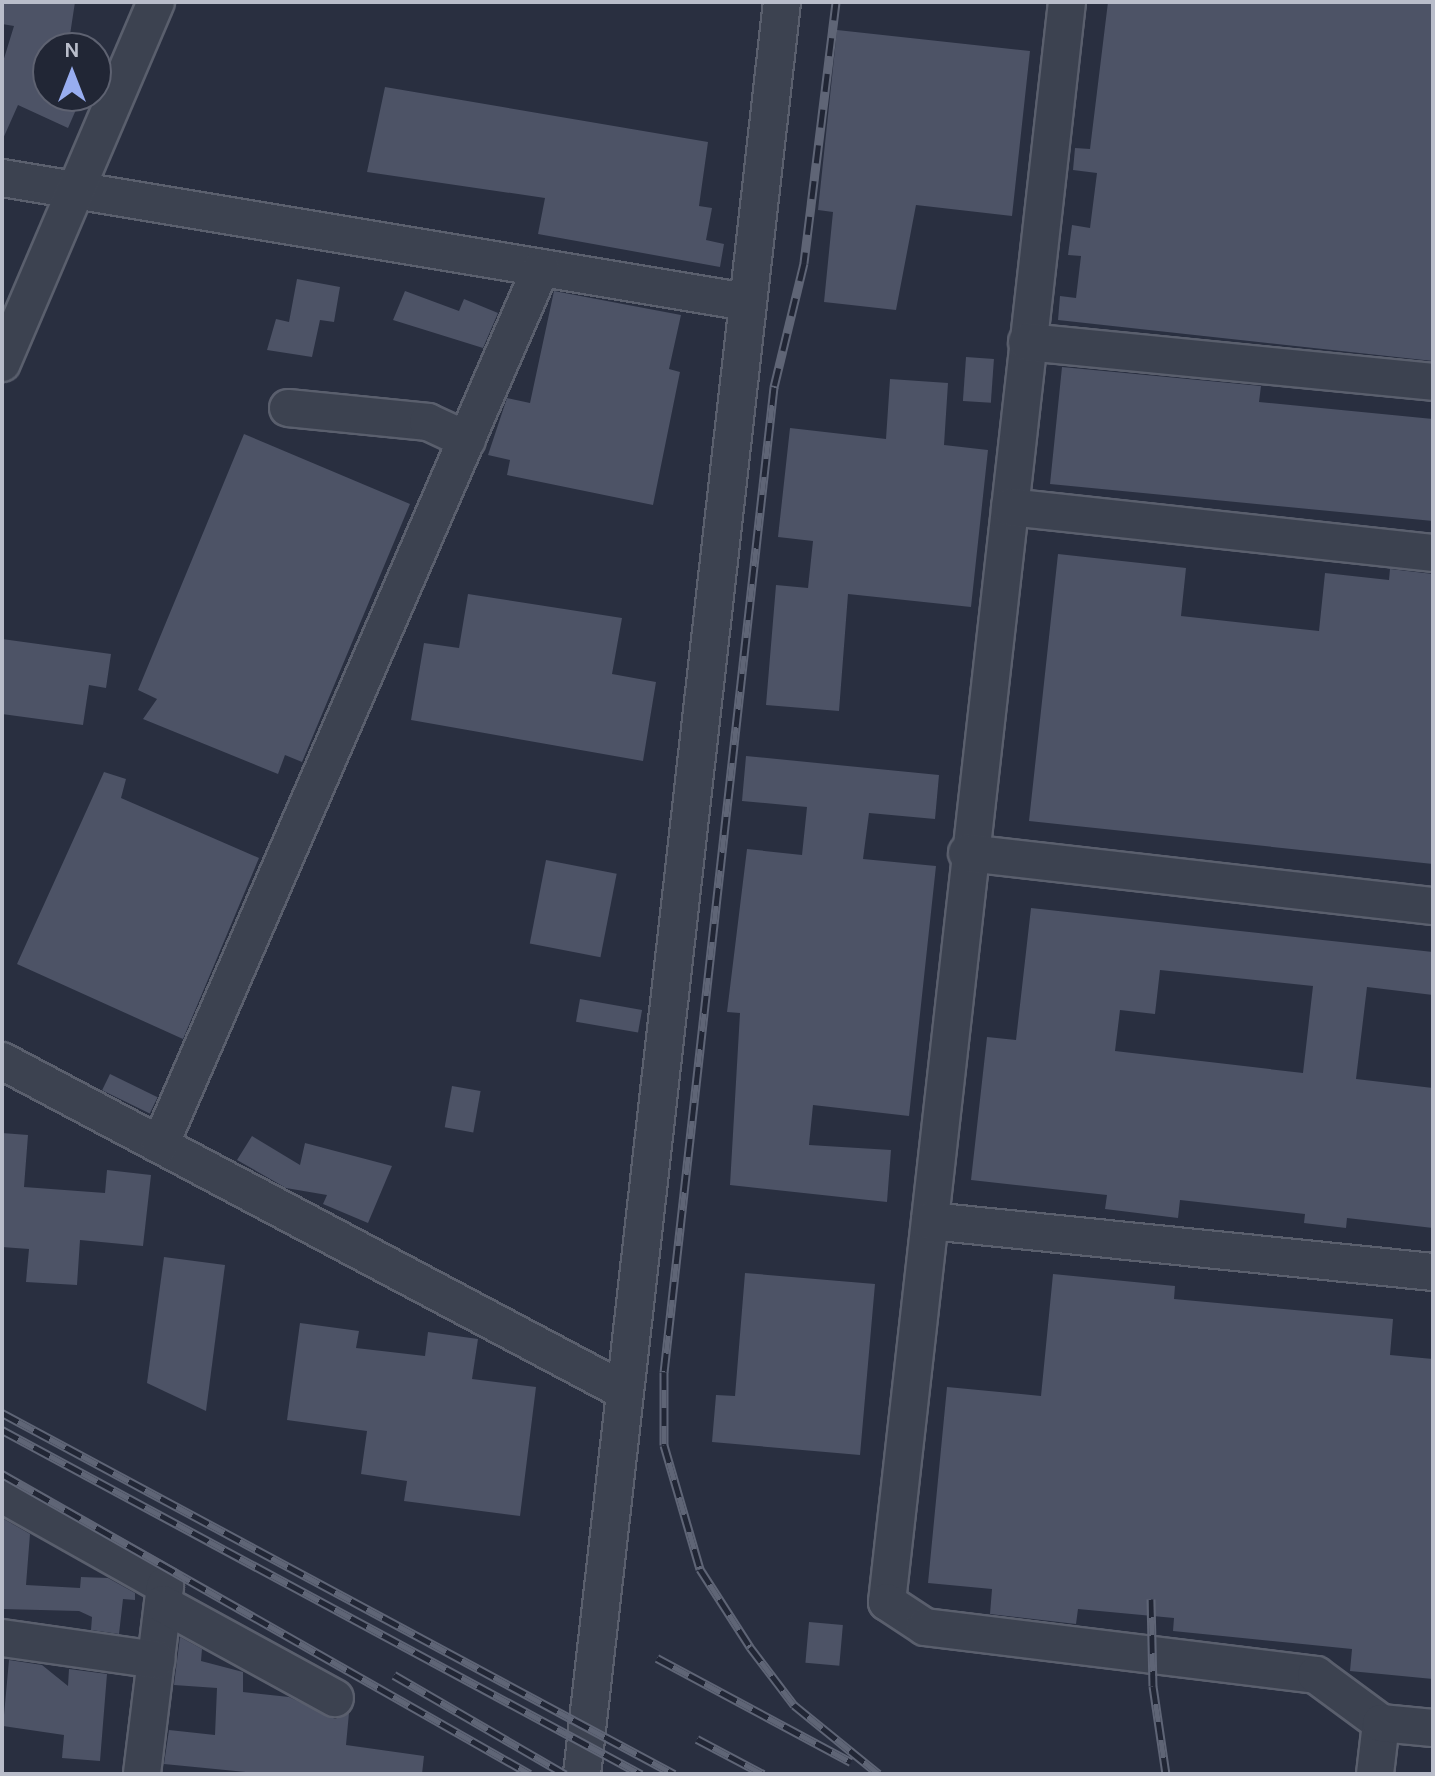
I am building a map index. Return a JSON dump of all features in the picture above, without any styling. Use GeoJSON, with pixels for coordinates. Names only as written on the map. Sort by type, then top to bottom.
{"type":"FeatureCollection","features":[{"type":"Feature","properties":{"kind":"street"},"geometry":{"type":"LineString","coordinates":[[2,363],[156,2]]}},
{"type":"Feature","properties":{"kind":"street"},"geometry":{"type":"LineString","coordinates":[[582,1774],[782,2]]}},
{"type":"Feature","properties":{"kind":"street"},"geometry":{"type":"LineString","coordinates":[[1067,2],[967,853],[887,1602],[925,1627],[1316,1675],[1381,1723],[1433,1728]]}},
{"type":"Feature","properties":{"kind":"street"},"geometry":{"type":"LineString","coordinates":[[2,178],[747,302]]}},
{"type":"Feature","properties":{"kind":"street"},"geometry":{"type":"LineString","coordinates":[[160,1145],[541,268]]}},
{"type":"Feature","properties":{"kind":"street"},"geometry":{"type":"LineString","coordinates":[[1027,342],[1433,382]]}},
{"type":"Feature","properties":{"kind":"street"},"geometry":{"type":"LineString","coordinates":[[288,408],[428,422],[467,440]]}},
{"type":"Feature","properties":{"kind":"street"},"geometry":{"type":"LineString","coordinates":[[1010,507],[1433,553]]}},
{"type":"Feature","properties":{"kind":"street"},"geometry":{"type":"LineString","coordinates":[[967,853],[1433,906]]}},
{"type":"Feature","properties":{"kind":"street"},"geometry":{"type":"LineString","coordinates":[[2,1061],[624,1391]]}},
{"type":"Feature","properties":{"kind":"street"},"geometry":{"type":"LineString","coordinates":[[930,1221],[1433,1272]]}},
{"type":"Feature","properties":{"kind":"street"},"geometry":{"type":"LineString","coordinates":[[2,1494],[165,1586],[142,1774]]}},
{"type":"Feature","properties":{"kind":"street"},"geometry":{"type":"LineString","coordinates":[[163,1604],[335,1698]]}},
{"type":"Feature","properties":{"kind":"street"},"geometry":{"type":"LineString","coordinates":[[2,1638],[156,1660]]}},
{"type":"Feature","properties":{"kind":"street"},"geometry":{"type":"LineString","coordinates":[[1375,1774],[1381,1723]]}},
{"type":"Feature","properties":{"kind":"building"},"geometry":{"type":"Polygon","coordinates":[[[2,2],[75,2],[70,32],[32,32],[32,111],[18,105],[2,141],[2,65],[14,26],[2,24],[2,2]]]}},
{"type":"Feature","properties":{"kind":"building"},"geometry":{"type":"Polygon","coordinates":[[[1108,2],[1433,2],[1433,361],[1058,320],[1060,296],[1076,298],[1081,256],[1068,255],[1072,225],[1090,228],[1097,173],[1073,170],[1075,148],[1090,149],[1108,2]]]}},
{"type":"Feature","properties":{"kind":"building"},"geometry":{"type":"Polygon","coordinates":[[[837,30],[1030,51],[1012,216],[916,205],[896,310],[824,302],[833,212],[818,210],[837,30]]]}},
{"type":"Feature","properties":{"kind":"building"},"geometry":{"type":"Polygon","coordinates":[[[385,87],[708,142],[699,206],[712,208],[706,240],[724,244],[720,267],[538,234],[545,198],[367,172],[385,87]]]}},
{"type":"Feature","properties":{"kind":"building"},"geometry":{"type":"Polygon","coordinates":[[[33,112],[75,112],[68,128],[33,112]]]}},
{"type":"Feature","properties":{"kind":"building"},"geometry":{"type":"Polygon","coordinates":[[[297,279],[340,287],[334,322],[320,320],[312,357],[267,350],[276,319],[289,322],[297,279]]]}},
{"type":"Feature","properties":{"kind":"building"},"geometry":{"type":"Polygon","coordinates":[[[405,291],[459,311],[464,299],[498,313],[483,348],[393,320],[405,291]]]}},
{"type":"Feature","properties":{"kind":"building"},"geometry":{"type":"Polygon","coordinates":[[[554,291],[681,315],[669,369],[680,372],[653,505],[507,475],[510,460],[488,455],[507,398],[530,403],[554,291]]]}},
{"type":"Feature","properties":{"kind":"building"},"geometry":{"type":"Polygon","coordinates":[[[966,357],[994,359],[991,403],[963,401],[966,357]]]}},
{"type":"Feature","properties":{"kind":"building"},"geometry":{"type":"Polygon","coordinates":[[[1062,367],[1261,386],[1259,402],[1433,419],[1433,521],[1050,484],[1062,367]]]}},
{"type":"Feature","properties":{"kind":"building"},"geometry":{"type":"Polygon","coordinates":[[[890,379],[948,383],[944,445],[988,450],[971,607],[848,594],[839,711],[766,705],[776,585],[808,588],[813,541],[778,537],[790,428],[886,439],[890,379]]]}},
{"type":"Feature","properties":{"kind":"building"},"geometry":{"type":"Polygon","coordinates":[[[244,434],[410,504],[302,762],[285,755],[278,774],[143,719],[157,699],[138,690],[244,434]]]}},
{"type":"Feature","properties":{"kind":"building"},"geometry":{"type":"Polygon","coordinates":[[[1058,554],[1186,568],[1181,616],[1319,631],[1325,573],[1389,580],[1390,569],[1433,574],[1433,864],[1029,821],[1058,554]]]}},
{"type":"Feature","properties":{"kind":"building"},"geometry":{"type":"Polygon","coordinates":[[[468,594],[622,618],[612,674],[656,682],[643,761],[411,720],[424,643],[459,648],[468,594]]]}},
{"type":"Feature","properties":{"kind":"building"},"geometry":{"type":"Polygon","coordinates":[[[2,639],[111,654],[106,688],[89,685],[83,725],[2,714],[2,639]]]}},
{"type":"Feature","properties":{"kind":"building"},"geometry":{"type":"Polygon","coordinates":[[[746,756],[939,775],[935,819],[869,813],[863,859],[936,866],[909,1116],[813,1105],[809,1145],[891,1150],[887,1202],[730,1185],[740,1013],[727,1012],[747,849],[802,855],[807,807],[742,801],[746,756]]]}},
{"type":"Feature","properties":{"kind":"building"},"geometry":{"type":"Polygon","coordinates":[[[104,772],[126,779],[121,798],[259,858],[183,1039],[17,964],[104,772]]]}},
{"type":"Feature","properties":{"kind":"building"},"geometry":{"type":"Polygon","coordinates":[[[546,860],[617,874],[600,957],[530,943],[546,860]]]}},
{"type":"Feature","properties":{"kind":"building"},"geometry":{"type":"Polygon","coordinates":[[[1031,908],[1433,952],[1433,995],[1367,987],[1356,1079],[1433,1088],[1433,1228],[1347,1218],[1346,1228],[1304,1223],[1305,1214],[1180,1200],[1178,1218],[1105,1209],[1107,1195],[971,1180],[987,1037],[1016,1040],[1031,908]],[[1160,970],[1155,1014],[1120,1010],[1115,1051],[1303,1073],[1313,986],[1160,970]]]}},
{"type":"Feature","properties":{"kind":"building"},"geometry":{"type":"Polygon","coordinates":[[[580,999],[642,1010],[638,1033],[576,1022],[580,999]]]}},
{"type":"Feature","properties":{"kind":"building"},"geometry":{"type":"Polygon","coordinates":[[[110,1074],[158,1097],[150,1113],[102,1090],[110,1074]]]}},
{"type":"Feature","properties":{"kind":"building"},"geometry":{"type":"Polygon","coordinates":[[[452,1086],[481,1091],[473,1132],[445,1127],[452,1086]]]}},
{"type":"Feature","properties":{"kind":"building"},"geometry":{"type":"Polygon","coordinates":[[[2,1133],[28,1135],[24,1187],[105,1193],[107,1170],[151,1175],[143,1246],[80,1240],[77,1285],[26,1282],[29,1249],[2,1247],[2,1133]]]}},
{"type":"Feature","properties":{"kind":"building"},"geometry":{"type":"Polygon","coordinates":[[[252,1136],[300,1165],[305,1143],[392,1166],[368,1223],[323,1204],[327,1195],[286,1188],[237,1160],[252,1136]]]}},
{"type":"Feature","properties":{"kind":"building"},"geometry":{"type":"Polygon","coordinates":[[[164,1257],[225,1265],[206,1411],[147,1383],[164,1257]]]}},
{"type":"Feature","properties":{"kind":"building"},"geometry":{"type":"Polygon","coordinates":[[[745,1273],[875,1284],[860,1455],[712,1442],[716,1395],[735,1396],[745,1273]]]}},
{"type":"Feature","properties":{"kind":"building"},"geometry":{"type":"Polygon","coordinates":[[[1053,1274],[1175,1286],[1174,1299],[1393,1319],[1390,1355],[1433,1359],[1433,1679],[1350,1671],[1352,1649],[1173,1631],[1174,1618],[1078,1609],[1076,1624],[990,1614],[992,1589],[928,1583],[947,1387],[1041,1396],[1053,1274]]]}},
{"type":"Feature","properties":{"kind":"building"},"geometry":{"type":"Polygon","coordinates":[[[300,1323],[359,1331],[356,1348],[425,1356],[428,1332],[478,1339],[472,1379],[536,1387],[520,1516],[404,1501],[407,1481],[361,1474],[367,1431],[287,1420],[300,1323]]]}},
{"type":"Feature","properties":{"kind":"building"},"geometry":{"type":"Polygon","coordinates":[[[2,1518],[30,1534],[26,1585],[80,1588],[81,1577],[108,1578],[135,1593],[135,1600],[123,1599],[119,1634],[91,1630],[92,1617],[79,1611],[2,1609],[2,1518]]]}},
{"type":"Feature","properties":{"kind":"building"},"geometry":{"type":"Polygon","coordinates":[[[809,1622],[843,1625],[839,1666],[805,1663],[809,1622]]]}},
{"type":"Feature","properties":{"kind":"building"},"geometry":{"type":"Polygon","coordinates":[[[180,1637],[202,1649],[201,1661],[243,1672],[243,1692],[289,1697],[335,1719],[349,1713],[346,1745],[424,1756],[422,1774],[267,1774],[164,1764],[169,1730],[215,1735],[217,1688],[174,1685],[180,1637]]]}},
{"type":"Feature","properties":{"kind":"building"},"geometry":{"type":"Polygon","coordinates":[[[9,1660],[42,1665],[68,1686],[69,1669],[107,1674],[100,1761],[62,1758],[64,1735],[3,1726],[9,1660]]]}},
{"type":"Feature","properties":{"kind":"railway"},"geometry":{"type":"LineString","coordinates":[[836,2],[804,263],[774,387],[664,1372],[664,1445],[700,1569],[750,1647],[794,1705],[879,1774]]}},
{"type":"Feature","properties":{"kind":"railway"},"geometry":{"type":"LineString","coordinates":[[2,1413],[674,1774]]}},
{"type":"Feature","properties":{"kind":"railway"},"geometry":{"type":"LineString","coordinates":[[2,1430],[641,1774]]}},
{"type":"Feature","properties":{"kind":"railway"},"geometry":{"type":"LineString","coordinates":[[2,1474],[530,1774]]}},
{"type":"Feature","properties":{"kind":"railway"},"geometry":{"type":"LineString","coordinates":[[1151,1599],[1153,1686],[1166,1774]]}},
{"type":"Feature","properties":{"kind":"railway"},"geometry":{"type":"LineString","coordinates":[[657,1658],[851,1762]]}},
{"type":"Feature","properties":{"kind":"railway"},"geometry":{"type":"LineString","coordinates":[[394,1675],[565,1774]]}},
{"type":"Feature","properties":{"kind":"railway"},"geometry":{"type":"LineString","coordinates":[[697,1739],[763,1774]]}}]}
